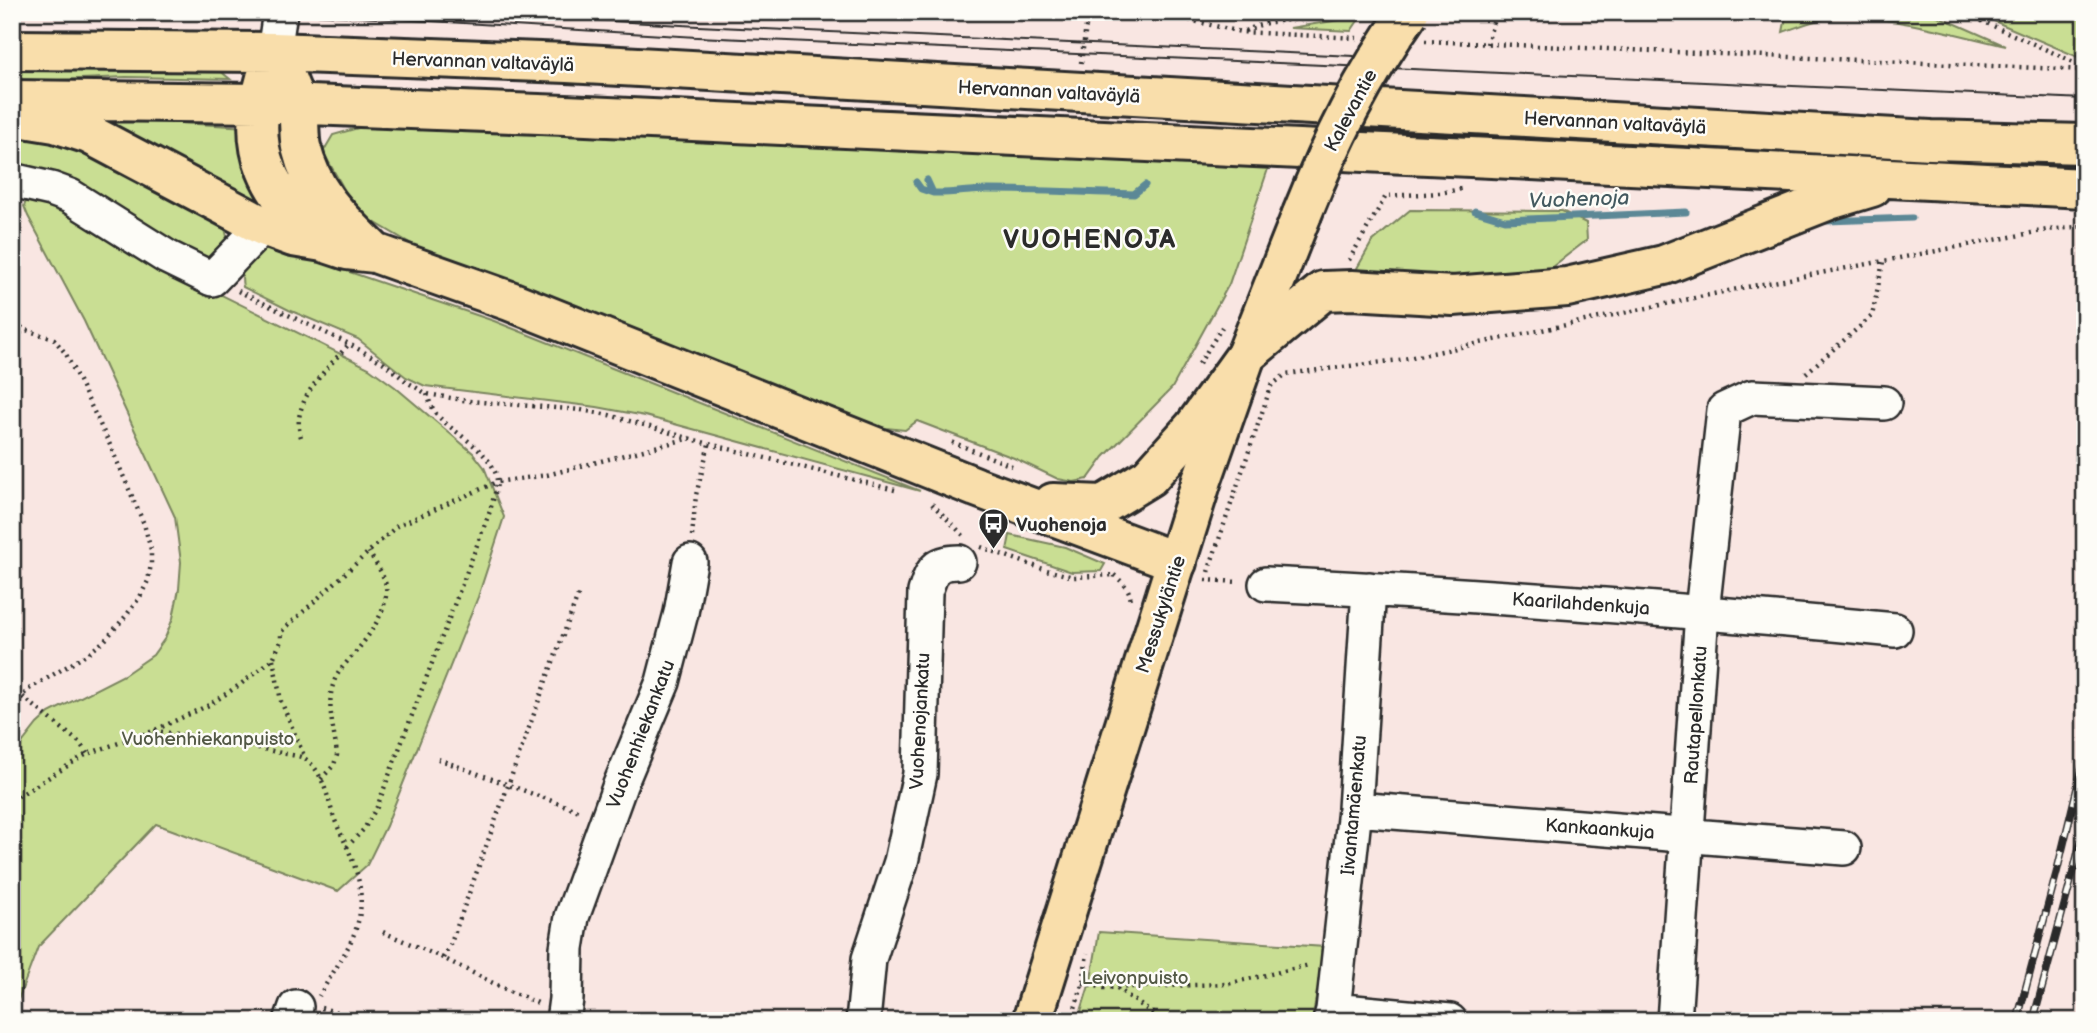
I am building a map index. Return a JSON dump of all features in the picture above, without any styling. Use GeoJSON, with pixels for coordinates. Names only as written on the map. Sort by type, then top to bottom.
{"type":"FeatureCollection","features":[{"type":"Feature","properties":{"kind":"main road","name":"Kalevantie"},"geometry":{"type":"LineString","coordinates":[[1302,214],[1352,101],[1380,53],[1416,27]]}},
{"type":"Feature","properties":{"kind":"main road","name":"Hervannan valtaväylä"},"geometry":{"type":"LineString","coordinates":[[12,50],[274,52],[567,63],[1890,137],[2085,144]]}},
{"type":"Feature","properties":{"kind":"main road"},"geometry":{"type":"LineString","coordinates":[[274,52],[259,103],[259,137],[263,162],[277,193],[296,217],[323,242]]}},
{"type":"Feature","properties":{"kind":"main road"},"geometry":{"type":"LineString","coordinates":[[274,52],[297,105],[300,145],[318,192],[331,209],[375,253]]}},
{"type":"Feature","properties":{"kind":"main road"},"geometry":{"type":"LineString","coordinates":[[12,100],[259,103],[565,115],[2085,188]]}},
{"type":"Feature","properties":{"kind":"main road"},"geometry":{"type":"LineString","coordinates":[[12,116],[55,123],[89,134],[263,226],[293,237],[323,242],[347,250],[375,253],[510,301],[1012,500],[1120,559],[1194,577]]}},
{"type":"Feature","properties":{"kind":"main road"},"geometry":{"type":"LineString","coordinates":[[1012,500],[1103,505],[1149,477],[1194,427],[1246,355],[1323,291],[1352,290],[1454,296],[1567,287],[1664,265],[1829,200],[1899,179]]}},
{"type":"Feature","properties":{"kind":"main road","name":"Messukyläntie"},"geometry":{"type":"LineString","coordinates":[[1033,1020],[1141,672],[1194,577],[1202,480],[1246,355],[1302,214]]}},
{"type":"Feature","properties":{"kind":"street"},"geometry":{"type":"LineString","coordinates":[[274,52],[280,12]]}},
{"type":"Feature","properties":{"kind":"street"},"geometry":{"type":"LineString","coordinates":[[12,180],[70,196],[167,257],[212,279],[263,226]]}},
{"type":"Feature","properties":{"kind":"street","name":"Rautapellonkatu"},"geometry":{"type":"LineString","coordinates":[[1674,1021],[1702,612],[1724,410],[1752,397],[1776,398]]}},
{"type":"Feature","properties":{"kind":"street"},"geometry":{"type":"LineString","coordinates":[[1776,398],[1884,403]]}},
{"type":"Feature","properties":{"kind":"street","name":"Vuohenojankatu"},"geometry":{"type":"LineString","coordinates":[[863,1021],[869,959],[901,862],[920,774],[925,592],[933,570],[965,548]]}},
{"type":"Feature","properties":{"kind":"street","name":"Vuohenhiekankatu"},"geometry":{"type":"LineString","coordinates":[[564,1017],[567,948],[572,917],[606,821],[663,682],[681,612],[690,562]]}},
{"type":"Feature","properties":{"kind":"street","name":"Kaarilahdenkuja"},"geometry":{"type":"LineString","coordinates":[[1266,584],[1702,612],[1895,630]]}},
{"type":"Feature","properties":{"kind":"street","name":"Iivantamäenkatu"},"geometry":{"type":"LineString","coordinates":[[1331,1016],[1355,809],[1369,589]]}},
{"type":"Feature","properties":{"kind":"street","name":"Kankaankuja"},"geometry":{"type":"LineString","coordinates":[[1355,809],[1844,848]]}},
{"type":"Feature","properties":{"kind":"street"},"geometry":{"type":"LineString","coordinates":[[1331,1016],[1450,1021]]}},
{"type":"Feature","properties":{"kind":"path"},"geometry":{"type":"LineString","coordinates":[[1080,71],[1088,12]]}},
{"type":"Feature","properties":{"kind":"path"},"geometry":{"type":"LineString","coordinates":[[1155,12],[1241,32],[1357,38]]}},
{"type":"Feature","properties":{"kind":"path"},"geometry":{"type":"LineString","coordinates":[[1241,32],[1260,24],[1308,20],[1330,16],[1336,12]]}},
{"type":"Feature","properties":{"kind":"path"},"geometry":{"type":"LineString","coordinates":[[1487,44],[1496,12]]}},
{"type":"Feature","properties":{"kind":"path"},"geometry":{"type":"LineString","coordinates":[[1962,12],[2085,68]]}},
{"type":"Feature","properties":{"kind":"path"},"geometry":{"type":"LineString","coordinates":[[1416,27],[1487,44],[2085,68]]}},
{"type":"Feature","properties":{"kind":"path"},"geometry":{"type":"LineString","coordinates":[[1343,270],[1387,196],[1440,193],[1469,187]]}},
{"type":"Feature","properties":{"kind":"path"},"geometry":{"type":"LineString","coordinates":[[1266,584],[1194,577],[1271,386],[1286,374],[1399,360],[1721,292],[2047,230],[2085,226]]}},
{"type":"Feature","properties":{"kind":"path"},"geometry":{"type":"LineString","coordinates":[[1776,398],[1872,316],[1883,262]]}},
{"type":"Feature","properties":{"kind":"path"},"geometry":{"type":"LineString","coordinates":[[212,279],[349,344],[384,363],[427,394],[469,401],[581,410],[637,422],[709,444],[906,493]]}},
{"type":"Feature","properties":{"kind":"path"},"geometry":{"type":"LineString","coordinates":[[12,316],[23,329],[54,339],[62,347],[76,371],[144,524],[151,550],[148,581],[125,617],[88,654],[29,689],[12,715]]}},
{"type":"Feature","properties":{"kind":"path"},"geometry":{"type":"LineString","coordinates":[[1193,374],[1224,324]]}},
{"type":"Feature","properties":{"kind":"path"},"geometry":{"type":"LineString","coordinates":[[12,345],[23,329]]}},
{"type":"Feature","properties":{"kind":"path"},"geometry":{"type":"LineString","coordinates":[[301,437],[298,428],[301,407],[318,380],[349,344]]}},
{"type":"Feature","properties":{"kind":"path"},"geometry":{"type":"LineString","coordinates":[[347,847],[364,829],[377,807],[490,511],[497,482],[493,467],[481,451],[440,418],[431,407],[427,394]]}},
{"type":"Feature","properties":{"kind":"path"},"geometry":{"type":"LineString","coordinates":[[12,800],[87,754],[153,731],[209,705],[242,684],[273,659],[281,641],[281,632],[397,526],[497,482],[547,475],[691,438]]}},
{"type":"Feature","properties":{"kind":"path"},"geometry":{"type":"LineString","coordinates":[[690,562],[696,495],[709,444]]}},
{"type":"Feature","properties":{"kind":"path"},"geometry":{"type":"LineString","coordinates":[[928,500],[965,548],[1074,577],[1120,559],[1131,605]]}},
{"type":"Feature","properties":{"kind":"path"},"geometry":{"type":"LineString","coordinates":[[321,779],[334,765],[337,755],[330,694],[333,683],[363,643],[383,609],[385,600],[386,586],[383,575],[369,552]]}},
{"type":"Feature","properties":{"kind":"path"},"geometry":{"type":"LineString","coordinates":[[443,958],[451,943],[579,593]]}},
{"type":"Feature","properties":{"kind":"path"},"geometry":{"type":"LineString","coordinates":[[273,659],[281,701],[305,758],[321,779],[360,885],[360,911],[356,932],[348,949],[300,1011],[372,1021]]}},
{"type":"Feature","properties":{"kind":"path"},"geometry":{"type":"LineString","coordinates":[[12,688],[80,743],[87,754]]}},
{"type":"Feature","properties":{"kind":"path"},"geometry":{"type":"LineString","coordinates":[[153,731],[305,758]]}},
{"type":"Feature","properties":{"kind":"path"},"geometry":{"type":"LineString","coordinates":[[438,760],[606,821]]}},
{"type":"Feature","properties":{"kind":"path"},"geometry":{"type":"LineString","coordinates":[[383,932],[564,1017]]}},
{"type":"Feature","properties":{"kind":"path"},"geometry":{"type":"LineString","coordinates":[[1083,983],[1104,988],[1227,984],[1308,965],[1338,965]]}},
{"type":"Feature","properties":{"kind":"path"},"geometry":{"type":"LineString","coordinates":[[1116,988],[1163,1021]]}},
{"type":"Feature","properties":{"kind":"green space"},"geometry":{"type":"Polygon","coordinates":[[[1347,12],[1364,12],[1351,31],[1290,28],[1339,20],[1347,12]]]}},
{"type":"Feature","properties":{"kind":"green space"},"geometry":{"type":"Polygon","coordinates":[[[1787,12],[1929,12],[2006,46],[1915,25],[1868,18],[1824,19],[1783,32],[1787,12]]]}},
{"type":"Feature","properties":{"kind":"green space"},"geometry":{"type":"Polygon","coordinates":[[[1973,12],[2085,12],[2085,60],[1973,12]]]}},
{"type":"Feature","properties":{"kind":"green space"},"geometry":{"type":"Polygon","coordinates":[[[12,64],[219,70],[230,79],[126,77],[12,82],[12,64]]]}},
{"type":"Feature","properties":{"kind":"green space"},"geometry":{"type":"Polygon","coordinates":[[[78,117],[248,127],[264,217],[78,117]]]}},
{"type":"Feature","properties":{"kind":"green space"},"geometry":{"type":"Polygon","coordinates":[[[428,125],[1269,166],[1229,284],[1172,388],[1104,457],[1088,479],[1074,482],[1058,479],[1014,458],[917,421],[905,430],[867,426],[415,246],[357,212],[323,152],[333,135],[358,128],[428,125]]]}},
{"type":"Feature","properties":{"kind":"green space"},"geometry":{"type":"Polygon","coordinates":[[[12,129],[64,141],[184,201],[225,228],[228,241],[212,262],[12,171],[12,129]]]}},
{"type":"Feature","properties":{"kind":"green space","name":"Vuohenhiekanpuisto"},"geometry":{"type":"Polygon","coordinates":[[[35,193],[159,264],[369,368],[473,453],[484,467],[504,517],[478,597],[386,826],[367,865],[338,891],[156,824],[38,947],[12,1016],[12,756],[49,713],[124,675],[153,655],[165,638],[173,618],[181,562],[175,517],[84,321],[24,206],[27,199],[35,193]]]}},
{"type":"Feature","properties":{"kind":"green space"},"geometry":{"type":"Polygon","coordinates":[[[1410,210],[1562,211],[1586,223],[1587,240],[1548,270],[1404,278],[1356,270],[1372,242],[1410,210]]]}},
{"type":"Feature","properties":{"kind":"green space"},"geometry":{"type":"Polygon","coordinates":[[[273,246],[494,321],[920,491],[645,416],[597,407],[425,386],[406,377],[358,339],[243,287],[245,266],[253,257],[273,246]]]}},
{"type":"Feature","properties":{"kind":"green space"},"geometry":{"type":"Polygon","coordinates":[[[1010,535],[1065,547],[1105,564],[1101,571],[1072,572],[1007,550],[1010,535]]]}},
{"type":"Feature","properties":{"kind":"green space","name":"Leivonpuisto"},"geometry":{"type":"Polygon","coordinates":[[[1099,932],[1325,947],[1312,1021],[1078,1021],[1091,979],[1099,932]]]}},
{"type":"Feature","properties":{"kind":"waterway","name":"Vuohenoja"},"geometry":{"type":"LineString","coordinates":[[927,180],[933,193],[987,190],[1134,194],[1145,185]]}},
{"type":"Feature","properties":{"kind":"waterway","name":"Vuohenoja"},"geometry":{"type":"LineString","coordinates":[[916,182],[921,189],[933,193]]}},
{"type":"Feature","properties":{"kind":"waterway","name":"Vuohenoja"},"geometry":{"type":"LineString","coordinates":[[1475,211],[1505,220],[1686,212]]}},
{"type":"Feature","properties":{"kind":"waterway","name":"Vuohenoja"},"geometry":{"type":"LineString","coordinates":[[1827,221],[1912,218]]}},
{"type":"Feature","properties":{"kind":"tram line"},"geometry":{"type":"LineString","coordinates":[[279,12],[697,37],[2085,99]]}},
{"type":"Feature","properties":{"kind":"tram line"},"geometry":{"type":"LineString","coordinates":[[461,12],[698,26],[1354,56]]}},
{"type":"Feature","properties":{"kind":"railway"},"geometry":{"type":"LineString","coordinates":[[2017,1021],[2085,756]]}},
{"type":"Feature","properties":{"kind":"railway"},"geometry":{"type":"LineString","coordinates":[[2033,1021],[2085,825]]}},
{"type":"Feature","properties":{"kind":"place","name":"Vuohenoja"},"geometry":{"type":"Point","coordinates":[993,551]}},
{"type":"Feature","properties":{"kind":"district","name":"VUOHENOJA"},"geometry":{"type":"Point","coordinates":[1090,239]}}]}
